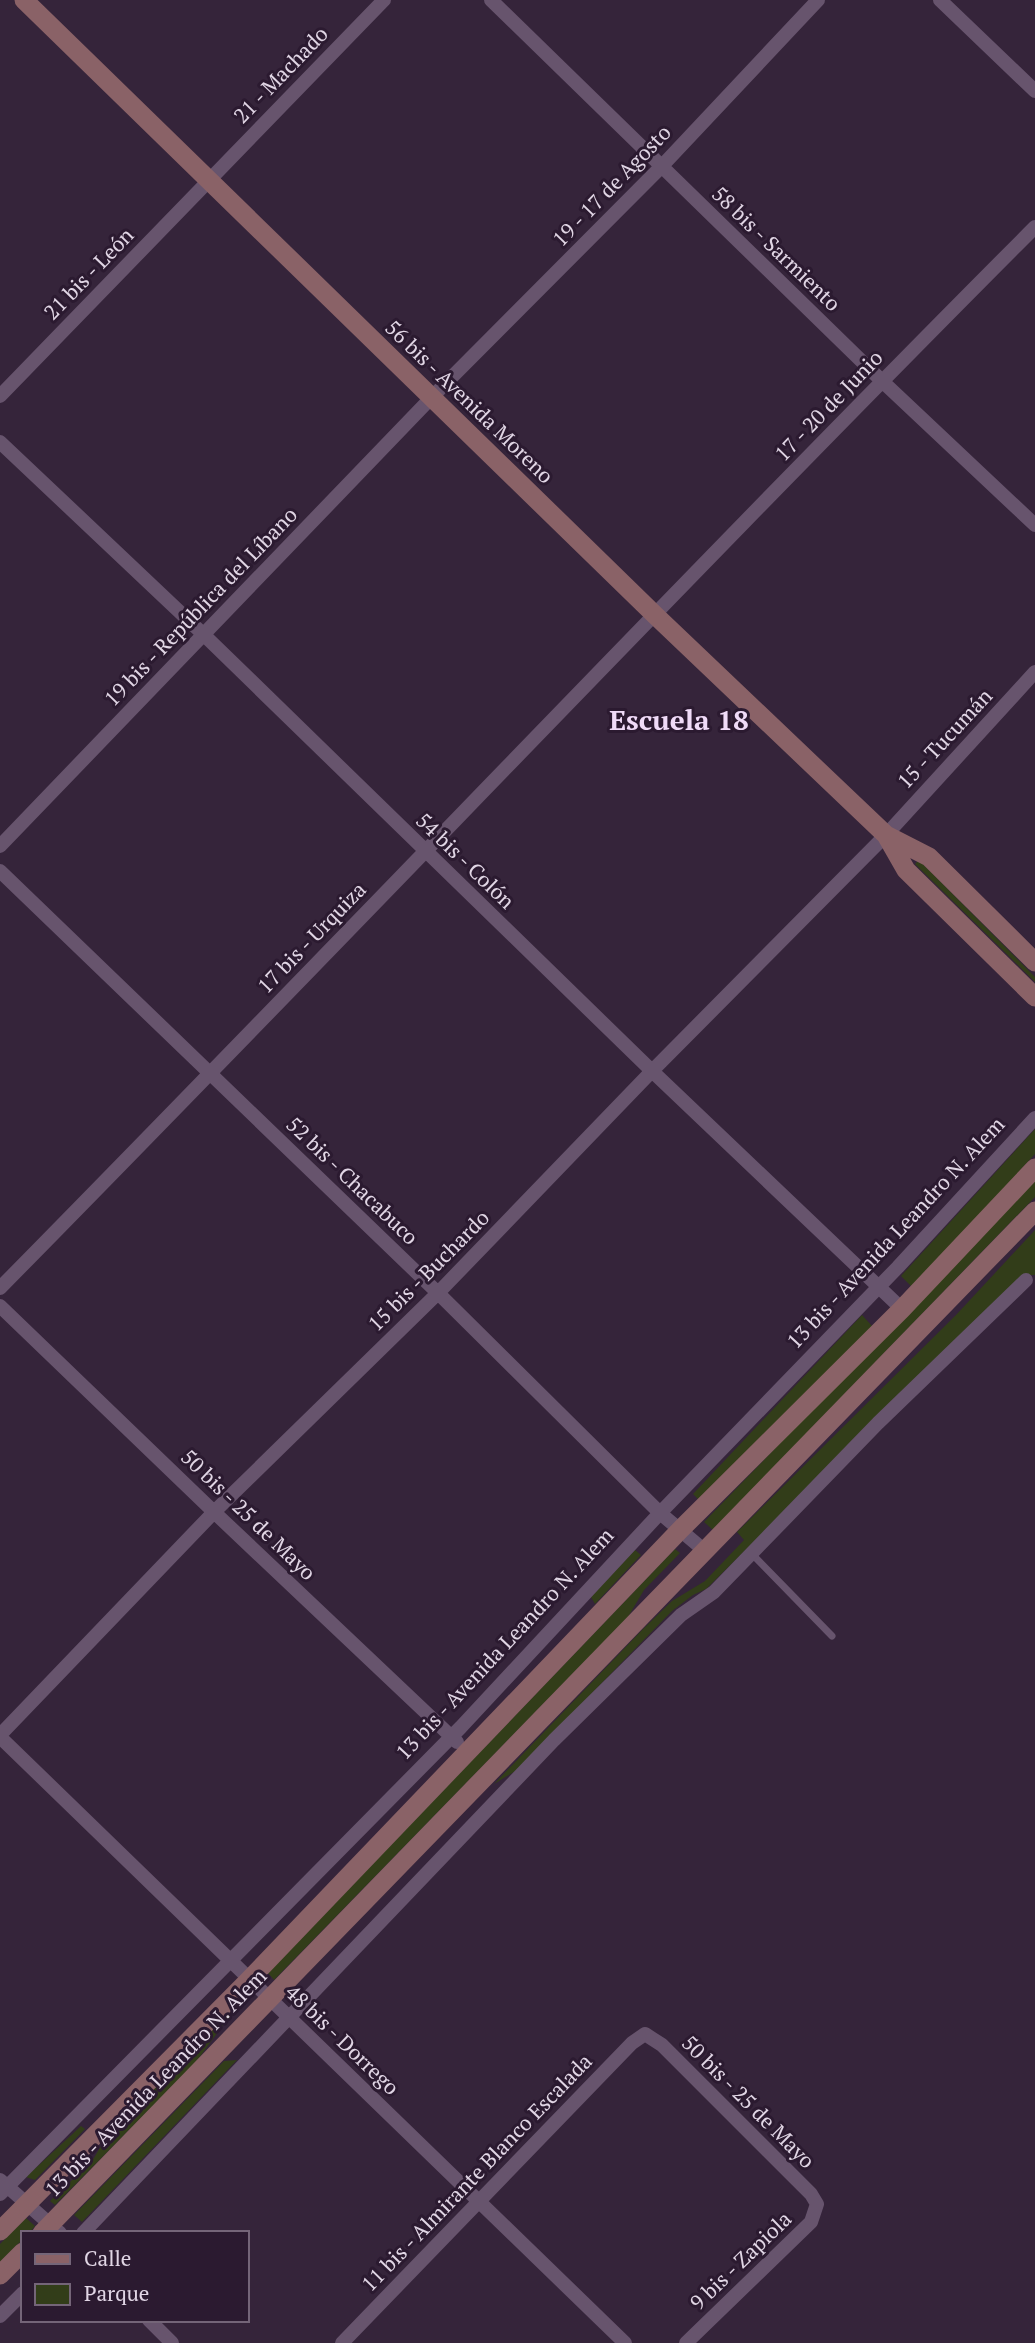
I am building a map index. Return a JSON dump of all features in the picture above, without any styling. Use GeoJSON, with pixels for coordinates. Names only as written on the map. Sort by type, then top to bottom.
{"type":"FeatureCollection","features":[{"type":"Feature","properties":{"kind":"main road","name":"56 bis - Avenida Moreno"},"geometry":{"type":"LineString","coordinates":[[24,0],[656,616],[886,835],[929,857],[1035,962]]}},
{"type":"Feature","properties":{"kind":"main road","name":"56 bis - Avenida Moreno"},"geometry":{"type":"LineString","coordinates":[[886,835],[906,870],[1035,997]]}},
{"type":"Feature","properties":{"kind":"main road","name":"13 bis - Avenida Leandro N. Alem"},"geometry":{"type":"LineString","coordinates":[[0,2231],[249,1980],[681,1529],[902,1309],[1035,1168]]}},
{"type":"Feature","properties":{"kind":"main road","name":"13 bis - Avenida Leandro N. Alem"},"geometry":{"type":"LineString","coordinates":[[51,2230],[270,1999],[1035,1211]]}},
{"type":"Feature","properties":{"kind":"main road"},"geometry":{"type":"LineString","coordinates":[[0,2275],[21,2254]]}},
{"type":"Feature","properties":{"kind":"street","name":"21 - Machado"},"geometry":{"type":"LineString","coordinates":[[208,180],[384,0]]}},
{"type":"Feature","properties":{"kind":"street","name":"58 bis - Sarmiento"},"geometry":{"type":"LineString","coordinates":[[491,0],[882,381],[1035,525]]}},
{"type":"Feature","properties":{"kind":"street","name":"19 - 17 de Agosto"},"geometry":{"type":"LineString","coordinates":[[432,397],[661,167],[818,0]]}},
{"type":"Feature","properties":{"kind":"street"},"geometry":{"type":"LineString","coordinates":[[940,0],[1035,91]]}},
{"type":"Feature","properties":{"kind":"street","name":"21 bis - León"},"geometry":{"type":"LineString","coordinates":[[0,396],[208,180]]}},
{"type":"Feature","properties":{"kind":"street","name":"17 - 20 de Junio"},"geometry":{"type":"LineString","coordinates":[[656,616],[882,381],[1035,227]]}},
{"type":"Feature","properties":{"kind":"street","name":"19 bis - República del Líbano"},"geometry":{"type":"LineString","coordinates":[[0,846],[432,397]]}},
{"type":"Feature","properties":{"kind":"street","name":"54 bis - Colón"},"geometry":{"type":"LineString","coordinates":[[0,442],[203,634],[424,851],[902,1309]]}},
{"type":"Feature","properties":{"kind":"street","name":"17 bis - Urquiza"},"geometry":{"type":"LineString","coordinates":[[0,1288],[656,616]]}},
{"type":"Feature","properties":{"kind":"street","name":"15 - Tucumán"},"geometry":{"type":"LineString","coordinates":[[886,835],[1035,672]]}},
{"type":"Feature","properties":{"kind":"street","name":"15 bis - Buchardo"},"geometry":{"type":"LineString","coordinates":[[0,1736],[214,1513],[438,1293],[652,1071],[886,835]]}},
{"type":"Feature","properties":{"kind":"street","name":"52 bis - Chacabuco"},"geometry":{"type":"LineString","coordinates":[[0,871],[438,1293],[660,1513],[705,1551]]}},
{"type":"Feature","properties":{"kind":"street","name":"13 bis - Avenida Leandro N. Alem"},"geometry":{"type":"LineString","coordinates":[[2,2187],[451,1736],[660,1513],[879,1287],[1035,1118]]}},
{"type":"Feature","properties":{"kind":"street"},"geometry":{"type":"LineString","coordinates":[[85,2231],[554,1740],[681,1615],[714,1592],[878,1423],[1026,1280]]}},
{"type":"Feature","properties":{"kind":"street","name":"50 bis - 25 de Mayo"},"geometry":{"type":"LineString","coordinates":[[0,1306],[214,1513],[469,1753]]}},
{"type":"Feature","properties":{"kind":"street","name":"48 bis - Dorrego"},"geometry":{"type":"LineString","coordinates":[[0,1736],[625,2343]]}},
{"type":"Feature","properties":{"kind":"street","name":"50 bis - 25 de Mayo"},"geometry":{"type":"LineString","coordinates":[[645,2034],[662,2045],[811,2194],[817,2204]]}},
{"type":"Feature","properties":{"kind":"street","name":"11 bis - Almirante Blanco Escalada"},"geometry":{"type":"LineString","coordinates":[[342,2343],[632,2043],[645,2034]]}},
{"type":"Feature","properties":{"kind":"street"},"geometry":{"type":"LineString","coordinates":[[2,2187],[51,2230]]}},
{"type":"Feature","properties":{"kind":"street","name":"9 bis - Zapiola"},"geometry":{"type":"LineString","coordinates":[[686,2343],[811,2222],[817,2204]]}},
{"type":"Feature","properties":{"kind":"street"},"geometry":{"type":"LineString","coordinates":[[0,2316],[21,2295]]}},
{"type":"Feature","properties":{"kind":"street"},"geometry":{"type":"LineString","coordinates":[[151,2322],[172,2343]]}},
{"type":"Feature","properties":{"kind":"lane"},"geometry":{"type":"LineString","coordinates":[[751,1554],[832,1636]]}},
{"type":"Feature","properties":{"kind":"green space"},"geometry":{"type":"Polygon","coordinates":[[[919,860],[1035,977],[1035,982],[915,864],[919,860]]]}},
{"type":"Feature","properties":{"kind":"green space"},"geometry":{"type":"Polygon","coordinates":[[[1035,1129],[1035,1154],[913,1288],[901,1276],[1035,1129]]]}},
{"type":"Feature","properties":{"kind":"green space"},"geometry":{"type":"Polygon","coordinates":[[[1035,1180],[1035,1197],[713,1530],[704,1522],[1035,1180]]]}},
{"type":"Feature","properties":{"kind":"green space"},"geometry":{"type":"Polygon","coordinates":[[[1035,1230],[1035,1275],[1023,1275],[706,1589],[672,1611],[517,1770],[494,1784],[672,1601],[705,1581],[744,1540],[737,1532],[956,1315],[1035,1230]]]}},
{"type":"Feature","properties":{"kind":"green space"},"geometry":{"type":"Polygon","coordinates":[[[862,1315],[873,1327],[700,1501],[693,1494],[862,1315]]]}},
{"type":"Feature","properties":{"kind":"green space"},"geometry":{"type":"Polygon","coordinates":[[[675,1549],[680,1553],[644,1590],[628,1617],[274,1980],[268,1973],[675,1549]]]}},
{"type":"Feature","properties":{"kind":"green space"},"geometry":{"type":"Polygon","coordinates":[[[635,1550],[641,1555],[595,1604],[591,1597],[635,1550]]]}},
{"type":"Feature","properties":{"kind":"green space"},"geometry":{"type":"Polygon","coordinates":[[[246,1993],[250,1998],[223,2025],[196,2062],[55,2205],[50,2201],[92,2161],[104,2141],[246,1993]]]}},
{"type":"Feature","properties":{"kind":"green space"},"geometry":{"type":"Polygon","coordinates":[[[237,2060],[82,2222],[74,2215],[224,2061],[237,2060]]]}},
{"type":"Feature","properties":{"kind":"green space"},"geometry":{"type":"Polygon","coordinates":[[[81,2126],[85,2129],[35,2180],[26,2177],[81,2126]]]}},
{"type":"Feature","properties":{"kind":"green space"},"geometry":{"type":"Polygon","coordinates":[[[26,2218],[35,2226],[31,2231],[21,2231],[21,2241],[0,2262],[0,2244],[26,2218]]]}},
{"type":"Feature","properties":{"kind":"district","name":"Escuela 18"},"geometry":{"type":"Point","coordinates":[679,720]}}]}
